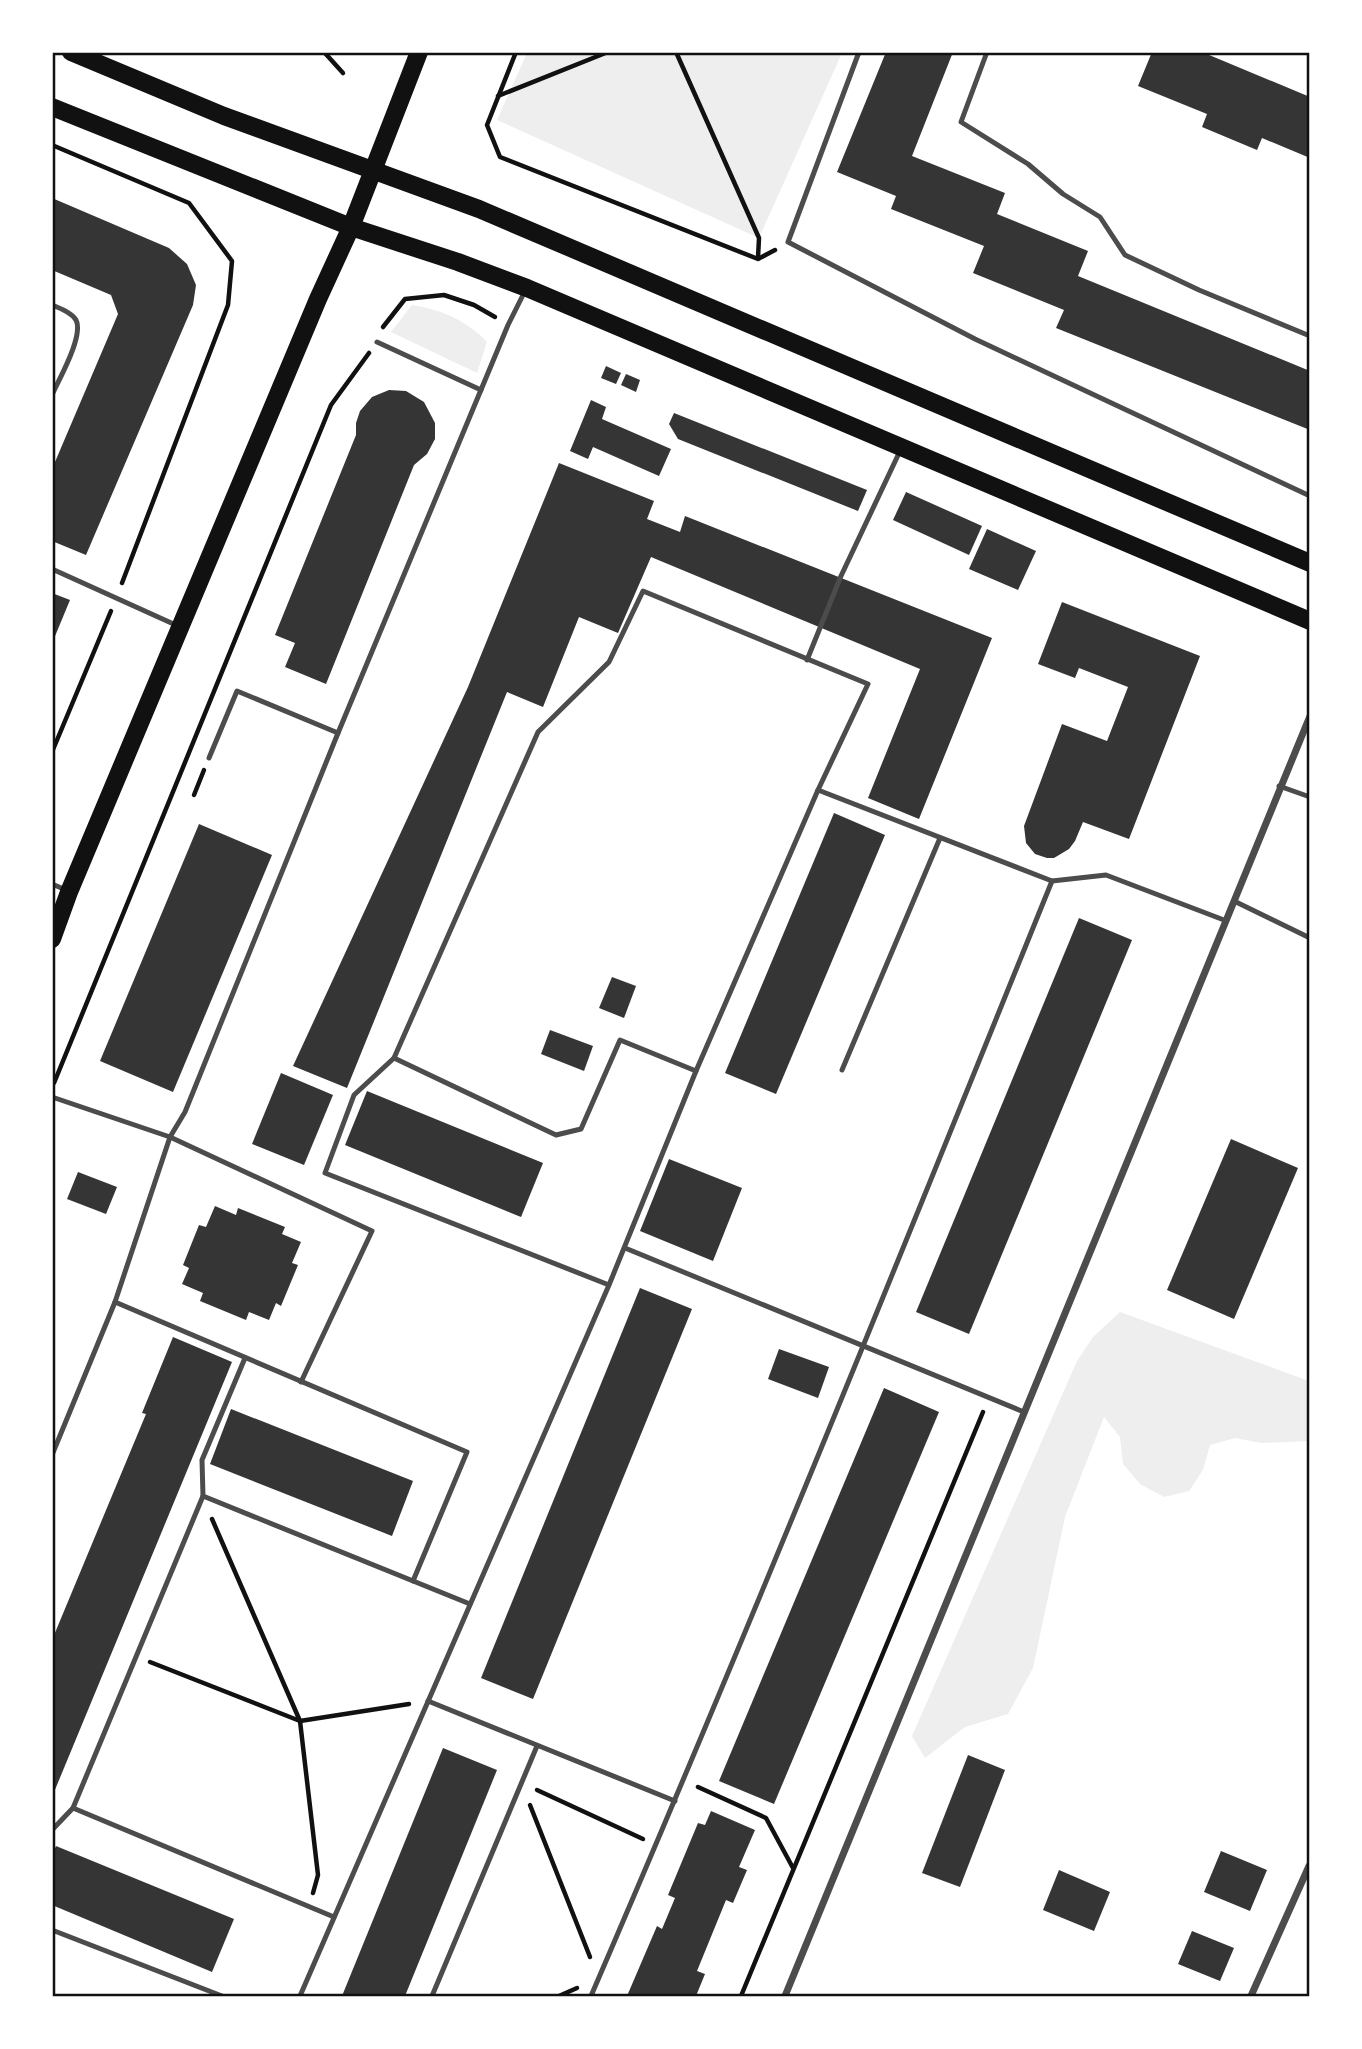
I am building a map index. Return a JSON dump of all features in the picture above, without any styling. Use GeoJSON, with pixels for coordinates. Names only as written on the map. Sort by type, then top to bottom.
{"type":"FeatureCollection","features":[{"type":"Feature","properties":{"kind":"main road"},"geometry":{"type":"LineString","coordinates":[[71,52],[225,116],[479,209],[1310,563]]}},
{"type":"Feature","properties":{"kind":"main road"},"geometry":{"type":"LineString","coordinates":[[52,939],[69,891],[313,311],[351,227],[419,52]]}},
{"type":"Feature","properties":{"kind":"main road"},"geometry":{"type":"LineString","coordinates":[[52,107],[351,227],[527,288],[1310,621]]}},
{"type":"Feature","properties":{"kind":"street"},"geometry":{"type":"LineString","coordinates":[[785,1997],[1224,920],[1310,716]]}},
{"type":"Feature","properties":{"kind":"street"},"geometry":{"type":"LineString","coordinates":[[1251,1997],[1309,1866]]}},
{"type":"Feature","properties":{"kind":"lane"},"geometry":{"type":"LineString","coordinates":[[859,52],[788,242],[975,339],[1310,496]]}},
{"type":"Feature","properties":{"kind":"lane"},"geometry":{"type":"LineString","coordinates":[[987,52],[961,122],[1028,164],[1063,194],[1100,217],[1125,255],[1199,290],[1310,336]]}},
{"type":"Feature","properties":{"kind":"lane"},"geometry":{"type":"LineString","coordinates":[[52,1455],[115,1302],[170,1137],[185,1112],[338,733],[508,325],[527,288]]}},
{"type":"Feature","properties":{"kind":"lane"},"geometry":{"type":"LineString","coordinates":[[52,305],[76,319],[78,334],[52,395]]}},
{"type":"Feature","properties":{"kind":"lane"},"geometry":{"type":"LineString","coordinates":[[377,342],[481,390]]}},
{"type":"Feature","properties":{"kind":"lane"},"geometry":{"type":"LineString","coordinates":[[807,660],[841,576],[901,448]]}},
{"type":"Feature","properties":{"kind":"lane"},"geometry":{"type":"LineString","coordinates":[[52,569],[181,627]]}},
{"type":"Feature","properties":{"kind":"lane"},"geometry":{"type":"LineString","coordinates":[[300,1997],[334,1917],[470,1604],[609,1285],[625,1248],[696,1071],[818,790],[868,684],[643,592],[608,662],[538,732],[394,1058],[354,1095],[325,1173],[609,1285]]}},
{"type":"Feature","properties":{"kind":"lane"},"geometry":{"type":"LineString","coordinates":[[209,758],[237,691],[338,733]]}},
{"type":"Feature","properties":{"kind":"lane"},"geometry":{"type":"LineString","coordinates":[[1279,786],[1310,797]]}},
{"type":"Feature","properties":{"kind":"lane"},"geometry":{"type":"LineString","coordinates":[[818,790],[1052,881],[1105,875],[1224,920]]}},
{"type":"Feature","properties":{"kind":"lane"},"geometry":{"type":"LineString","coordinates":[[842,1070],[940,838]]}},
{"type":"Feature","properties":{"kind":"lane"},"geometry":{"type":"LineString","coordinates":[[591,1997],[864,1345],[1052,881]]}},
{"type":"Feature","properties":{"kind":"lane"},"geometry":{"type":"LineString","coordinates":[[52,884],[69,891]]}},
{"type":"Feature","properties":{"kind":"lane"},"geometry":{"type":"LineString","coordinates":[[1234,901],[1310,937]]}},
{"type":"Feature","properties":{"kind":"lane"},"geometry":{"type":"LineString","coordinates":[[394,1058],[556,1135],[582,1129],[620,1040],[696,1071]]}},
{"type":"Feature","properties":{"kind":"lane"},"geometry":{"type":"LineString","coordinates":[[52,1097],[170,1137],[372,1231],[301,1382]]}},
{"type":"Feature","properties":{"kind":"lane"},"geometry":{"type":"LineString","coordinates":[[625,1248],[1024,1412]]}},
{"type":"Feature","properties":{"kind":"lane"},"geometry":{"type":"LineString","coordinates":[[115,1302],[467,1452],[413,1581]]}},
{"type":"Feature","properties":{"kind":"lane"},"geometry":{"type":"LineString","coordinates":[[52,1829],[73,1808],[203,1496],[202,1460],[245,1358]]}},
{"type":"Feature","properties":{"kind":"lane"},"geometry":{"type":"LineString","coordinates":[[203,1496],[470,1604]]}},
{"type":"Feature","properties":{"kind":"lane"},"geometry":{"type":"LineString","coordinates":[[428,1701],[675,1801]]}},
{"type":"Feature","properties":{"kind":"lane"},"geometry":{"type":"LineString","coordinates":[[432,1997],[537,1746]]}},
{"type":"Feature","properties":{"kind":"lane"},"geometry":{"type":"LineString","coordinates":[[73,1808],[334,1917]]}},
{"type":"Feature","properties":{"kind":"lane"},"geometry":{"type":"LineString","coordinates":[[52,1930],[222,1997]]}},
{"type":"Feature","properties":{"kind":"path"},"geometry":{"type":"LineString","coordinates":[[324,52],[342,73]]}},
{"type":"Feature","properties":{"kind":"path"},"geometry":{"type":"LineString","coordinates":[[516,52],[487,125],[500,157],[758,259]]}},
{"type":"Feature","properties":{"kind":"path"},"geometry":{"type":"LineString","coordinates":[[498,96],[608,52]]}},
{"type":"Feature","properties":{"kind":"path"},"geometry":{"type":"LineString","coordinates":[[677,53],[760,238],[758,259]]}},
{"type":"Feature","properties":{"kind":"path"},"geometry":{"type":"LineString","coordinates":[[52,145],[189,203],[232,261],[228,305],[116,598],[52,752]]}},
{"type":"Feature","properties":{"kind":"path"},"geometry":{"type":"LineString","coordinates":[[758,259],[788,242]]}},
{"type":"Feature","properties":{"kind":"path"},"geometry":{"type":"LineString","coordinates":[[385,323],[405,299],[444,295],[474,305],[508,325]]}},
{"type":"Feature","properties":{"kind":"path"},"geometry":{"type":"LineString","coordinates":[[194,795],[209,758]]}},
{"type":"Feature","properties":{"kind":"path"},"geometry":{"type":"LineString","coordinates":[[741,1997],[989,1397]]}},
{"type":"Feature","properties":{"kind":"path"},"geometry":{"type":"LineString","coordinates":[[203,1496],[300,1721],[318,1875],[309,1907]]}},
{"type":"Feature","properties":{"kind":"path"},"geometry":{"type":"LineString","coordinates":[[136,1657],[300,1721],[428,1701]]}},
{"type":"Feature","properties":{"kind":"path"},"geometry":{"type":"LineString","coordinates":[[683,1781],[766,1818],[794,1869]]}},
{"type":"Feature","properties":{"kind":"path"},"geometry":{"type":"LineString","coordinates":[[522,1783],[656,1845]]}},
{"type":"Feature","properties":{"kind":"path"},"geometry":{"type":"LineString","coordinates":[[522,1783],[598,1979],[559,1997]]}},
{"type":"Feature","properties":{"kind":"shaded area"},"geometry":{"type":"Polygon","coordinates":[[[527,53],[842,53],[759,238],[497,120],[527,53]]]}},
{"type":"Feature","properties":{"kind":"shaded area"},"geometry":{"type":"Polygon","coordinates":[[[412,305],[453,317],[487,342],[477,373],[391,332],[412,305]]]}},
{"type":"Feature","properties":{"kind":"shaded area"},"geometry":{"type":"Polygon","coordinates":[[[1120,1312],[1309,1381],[1309,1441],[1261,1443],[1235,1438],[1210,1445],[1203,1470],[1189,1491],[1164,1497],[1140,1484],[1123,1464],[1120,1437],[1104,1417],[1065,1517],[1033,1668],[1008,1714],[965,1727],[925,1758],[912,1736],[1077,1361],[1093,1337],[1120,1312]]]}},
{"type":"Feature","properties":{"kind":"building"},"geometry":{"type":"Polygon","coordinates":[[[886,52],[953,52],[912,156],[1005,193],[997,214],[1088,251],[1078,276],[1310,371],[1310,430],[1056,328],[1064,310],[973,273],[984,246],[891,209],[896,196],[837,172],[886,52]]]}},
{"type":"Feature","properties":{"kind":"building"},"geometry":{"type":"Polygon","coordinates":[[[1152,52],[1202,52],[1310,97],[1310,158],[1262,138],[1257,150],[1202,127],[1207,114],[1138,86],[1152,52]]]}},
{"type":"Feature","properties":{"kind":"building"},"geometry":{"type":"Polygon","coordinates":[[[52,198],[169,248],[187,264],[196,285],[193,305],[86,555],[52,541],[52,469],[118,314],[111,295],[52,270],[52,198]]]}},
{"type":"Feature","properties":{"kind":"building"},"geometry":{"type":"Polygon","coordinates":[[[606,366],[621,373],[616,384],[601,378],[606,366]]]}},
{"type":"Feature","properties":{"kind":"building"},"geometry":{"type":"Polygon","coordinates":[[[626,374],[640,380],[636,392],[621,385],[626,374]]]}},
{"type":"Feature","properties":{"kind":"building"},"geometry":{"type":"Polygon","coordinates":[[[389,390],[406,391],[424,402],[435,423],[435,439],[427,454],[414,465],[326,684],[285,667],[295,643],[275,635],[356,435],[360,411],[372,397],[389,390]]]}},
{"type":"Feature","properties":{"kind":"building"},"geometry":{"type":"Polygon","coordinates":[[[591,400],[606,407],[602,419],[671,449],[659,476],[593,447],[588,459],[570,451],[591,400]]]}},
{"type":"Feature","properties":{"kind":"building"},"geometry":{"type":"Polygon","coordinates":[[[674,413],[867,490],[858,511],[678,439],[669,424],[674,413]]]}},
{"type":"Feature","properties":{"kind":"building"},"geometry":{"type":"Polygon","coordinates":[[[559,463],[654,501],[647,519],[680,532],[685,516],[992,638],[919,819],[868,798],[920,669],[651,557],[618,633],[579,617],[543,707],[507,692],[347,1088],[293,1066],[468,687],[559,463]]]}},
{"type":"Feature","properties":{"kind":"building"},"geometry":{"type":"Polygon","coordinates":[[[906,492],[982,526],[969,555],[893,520],[906,492]]]}},
{"type":"Feature","properties":{"kind":"building"},"geometry":{"type":"Polygon","coordinates":[[[987,529],[1036,551],[1018,590],[969,569],[987,529]]]}},
{"type":"Feature","properties":{"kind":"building"},"geometry":{"type":"Polygon","coordinates":[[[52,593],[70,600],[53,641],[52,641],[52,593]]]}},
{"type":"Feature","properties":{"kind":"building"},"geometry":{"type":"Polygon","coordinates":[[[1062,602],[1200,656],[1129,839],[1083,822],[1069,849],[1054,858],[1047,858],[1035,854],[1026,843],[1024,826],[1062,724],[1107,741],[1128,687],[1079,668],[1075,678],[1038,664],[1062,602]]]}},
{"type":"Feature","properties":{"kind":"building"},"geometry":{"type":"Polygon","coordinates":[[[834,813],[885,835],[776,1094],[725,1073],[834,813]]]}},
{"type":"Feature","properties":{"kind":"building"},"geometry":{"type":"Polygon","coordinates":[[[199,824],[272,855],[173,1092],[100,1061],[199,824]]]}},
{"type":"Feature","properties":{"kind":"building"},"geometry":{"type":"Polygon","coordinates":[[[1079,918],[1132,940],[969,1334],[916,1312],[1079,918]]]}},
{"type":"Feature","properties":{"kind":"building"},"geometry":{"type":"Polygon","coordinates":[[[612,977],[636,986],[624,1018],[599,1008],[612,977]]]}},
{"type":"Feature","properties":{"kind":"building"},"geometry":{"type":"Polygon","coordinates":[[[550,1030],[593,1046],[584,1071],[541,1054],[550,1030]]]}},
{"type":"Feature","properties":{"kind":"building"},"geometry":{"type":"Polygon","coordinates":[[[281,1073],[333,1095],[304,1165],[252,1144],[281,1073]]]}},
{"type":"Feature","properties":{"kind":"building"},"geometry":{"type":"Polygon","coordinates":[[[367,1091],[543,1163],[521,1217],[345,1145],[367,1091]]]}},
{"type":"Feature","properties":{"kind":"building"},"geometry":{"type":"Polygon","coordinates":[[[1231,1139],[1298,1168],[1234,1319],[1167,1290],[1231,1139]]]}},
{"type":"Feature","properties":{"kind":"building"},"geometry":{"type":"Polygon","coordinates":[[[669,1159],[742,1188],[713,1261],[640,1231],[669,1159]]]}},
{"type":"Feature","properties":{"kind":"building"},"geometry":{"type":"Polygon","coordinates":[[[78,1172],[117,1187],[106,1214],[67,1199],[78,1172]]]}},
{"type":"Feature","properties":{"kind":"building"},"geometry":{"type":"Polygon","coordinates":[[[215,1206],[236,1215],[238,1208],[285,1227],[282,1234],[301,1242],[292,1263],[298,1265],[281,1306],[276,1303],[269,1320],[249,1312],[246,1320],[200,1301],[203,1293],[182,1284],[189,1268],[183,1265],[199,1225],[206,1227],[215,1206]]]}},
{"type":"Feature","properties":{"kind":"building"},"geometry":{"type":"Polygon","coordinates":[[[640,1288],[692,1309],[533,1699],[481,1678],[640,1288]]]}},
{"type":"Feature","properties":{"kind":"building"},"geometry":{"type":"Polygon","coordinates":[[[173,1337],[232,1362],[52,1797],[52,1640],[146,1414],[142,1413],[173,1337]]]}},
{"type":"Feature","properties":{"kind":"building"},"geometry":{"type":"Polygon","coordinates":[[[779,1349],[829,1367],[818,1398],[768,1379],[779,1349]]]}},
{"type":"Feature","properties":{"kind":"building"},"geometry":{"type":"Polygon","coordinates":[[[884,1388],[939,1412],[774,1804],[719,1781],[884,1388]]]}},
{"type":"Feature","properties":{"kind":"building"},"geometry":{"type":"Polygon","coordinates":[[[231,1409],[413,1481],[392,1536],[210,1464],[231,1409]]]}},
{"type":"Feature","properties":{"kind":"building"},"geometry":{"type":"Polygon","coordinates":[[[443,1748],[497,1770],[405,1996],[342,1996],[443,1748]]]}},
{"type":"Feature","properties":{"kind":"building"},"geometry":{"type":"Polygon","coordinates":[[[968,1755],[1005,1770],[960,1887],[922,1873],[968,1755]]]}},
{"type":"Feature","properties":{"kind":"building"},"geometry":{"type":"Polygon","coordinates":[[[711,1811],[755,1830],[739,1867],[747,1870],[733,1903],[726,1900],[697,1971],[705,1974],[696,1996],[627,1996],[657,1926],[662,1929],[675,1898],[668,1895],[698,1823],[705,1825],[711,1811]]]}},
{"type":"Feature","properties":{"kind":"building"},"geometry":{"type":"Polygon","coordinates":[[[56,1846],[234,1919],[212,1972],[52,1905],[52,1855],[56,1846]]]}},
{"type":"Feature","properties":{"kind":"building"},"geometry":{"type":"Polygon","coordinates":[[[1221,1851],[1267,1870],[1250,1911],[1204,1892],[1221,1851]]]}},
{"type":"Feature","properties":{"kind":"building"},"geometry":{"type":"Polygon","coordinates":[[[1059,1870],[1110,1892],[1094,1931],[1043,1910],[1059,1870]]]}},
{"type":"Feature","properties":{"kind":"building"},"geometry":{"type":"Polygon","coordinates":[[[1192,1931],[1234,1948],[1220,1981],[1178,1964],[1192,1931]]]}}]}
